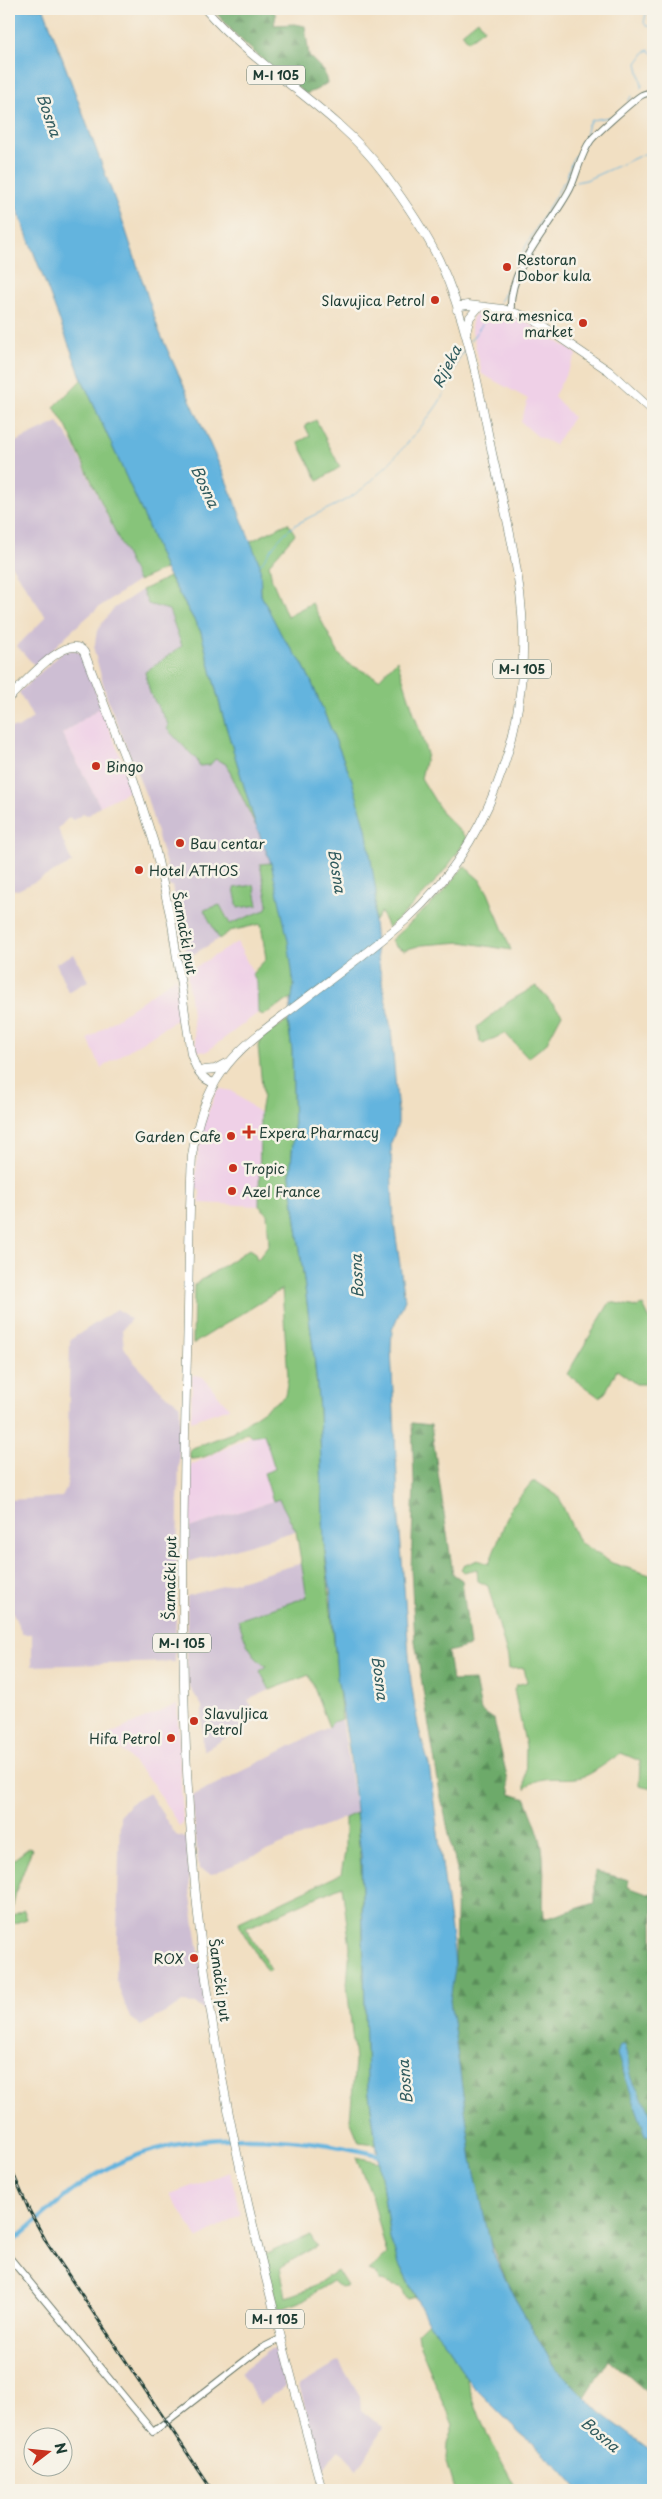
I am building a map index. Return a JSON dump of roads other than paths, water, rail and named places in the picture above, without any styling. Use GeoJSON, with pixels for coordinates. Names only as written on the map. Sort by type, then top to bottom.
{"type":"FeatureCollection","features":[{"type":"Feature","properties":{"kind":"main road","name":"M-I 105"},"geometry":{"type":"LineString","coordinates":[[205,9],[248,52],[353,136],[386,176],[432,248],[451,290],[471,357],[518,578],[523,631],[519,700],[507,756],[479,826],[449,874],[425,901],[380,942],[252,1039],[232,1060],[215,1083]]}},
{"type":"Feature","properties":{"kind":"main road"},"geometry":{"type":"LineString","coordinates":[[451,290],[466,305],[481,308],[508,309],[541,324],[609,371],[653,411]]}},
{"type":"Feature","properties":{"kind":"main road"},"geometry":{"type":"LineString","coordinates":[[457,310],[466,305]]}},
{"type":"Feature","properties":{"kind":"main road"},"geometry":{"type":"LineString","coordinates":[[457,310],[464,312],[481,308]]}},
{"type":"Feature","properties":{"kind":"main road"},"geometry":{"type":"LineString","coordinates":[[466,339],[468,320],[481,308]]}},
{"type":"Feature","properties":{"kind":"main road","name":"Šamački put"},"geometry":{"type":"LineString","coordinates":[[9,698],[56,654],[67,647],[76,646],[82,649],[134,780],[154,843],[172,924],[194,1062]]}},
{"type":"Feature","properties":{"kind":"main road"},"geometry":{"type":"LineString","coordinates":[[204,1070],[215,1069],[232,1060]]}},
{"type":"Feature","properties":{"kind":"main road"},"geometry":{"type":"LineString","coordinates":[[194,1062],[212,1075],[215,1083]]}},
{"type":"Feature","properties":{"kind":"main road"},"geometry":{"type":"LineString","coordinates":[[194,1062],[204,1077],[215,1083]]}},
{"type":"Feature","properties":{"kind":"main road","name":"Šamački put"},"geometry":{"type":"LineString","coordinates":[[215,1083],[198,1120],[192,1156],[182,1547],[182,1680],[186,1784],[198,1915],[218,2054],[235,2145],[280,2338]]}},
{"type":"Feature","properties":{"kind":"main road","name":"M-I 105"},"geometry":{"type":"LineString","coordinates":[[280,2338],[322,2490]]}},
{"type":"Feature","properties":{"kind":"street"},"geometry":{"type":"LineString","coordinates":[[508,309],[514,284],[571,185],[582,154],[592,140],[642,94],[653,92]]}},
{"type":"Feature","properties":{"kind":"street"},"geometry":{"type":"LineString","coordinates":[[9,2257],[153,2432],[260,2349],[280,2338]]}},
{"type":"Feature","properties":{"kind":"water","name":"Bosna"},"geometry":{"type":"Polygon","coordinates":[[[9,9],[44,9],[122,219],[159,331],[224,475],[260,565],[261,595],[282,636],[302,663],[311,681],[352,780],[366,828],[376,892],[374,922],[377,954],[391,1029],[398,1114],[398,1124],[391,1143],[392,1187],[394,1223],[405,1300],[392,1330],[391,1349],[399,1519],[411,1682],[418,1726],[429,1765],[454,1953],[455,1968],[450,2000],[472,2160],[492,2251],[513,2295],[553,2365],[601,2413],[653,2452],[653,2490],[579,2490],[556,2464],[518,2431],[466,2379],[449,2347],[428,2322],[398,2262],[390,2238],[367,2080],[361,1855],[349,1749],[337,1677],[331,1595],[324,1543],[319,1409],[314,1355],[290,1176],[294,1130],[292,1050],[288,1021],[294,985],[288,941],[271,863],[256,826],[222,713],[201,632],[165,569],[143,514],[82,379],[9,188],[9,9]]]}},
{"type":"Feature","properties":{"kind":"water"},"geometry":{"type":"Polygon","coordinates":[[[620,2045],[624,2045],[634,2083],[653,2120],[652,2137],[646,2136],[617,2054],[620,2045]]]}},
{"type":"Feature","properties":{"kind":"waterway"},"geometry":{"type":"LineString","coordinates":[[647,9],[644,23],[647,26],[653,27]]}},
{"type":"Feature","properties":{"kind":"waterway"},"geometry":{"type":"LineString","coordinates":[[641,88],[637,63],[645,52],[649,50],[653,54]]}},
{"type":"Feature","properties":{"kind":"waterway"},"geometry":{"type":"LineString","coordinates":[[628,101],[632,96]]}},
{"type":"Feature","properties":{"kind":"waterway"},"geometry":{"type":"LineString","coordinates":[[566,180],[572,160],[584,144],[587,127],[591,120],[610,117]]}},
{"type":"Feature","properties":{"kind":"waterway","name":"Rijeka"},"geometry":{"type":"LineString","coordinates":[[576,182],[586,180],[653,150]]}},
{"type":"Feature","properties":{"kind":"waterway","name":"Rijeka"},"geometry":{"type":"LineString","coordinates":[[497,305],[503,297],[526,246],[563,183],[569,181]]}},
{"type":"Feature","properties":{"kind":"waterway","name":"Rijeka"},"geometry":{"type":"LineString","coordinates":[[470,341],[493,310]]}},
{"type":"Feature","properties":{"kind":"waterway","name":"Rijeka"},"geometry":{"type":"LineString","coordinates":[[260,565],[276,544],[295,525],[354,495],[392,460],[438,404],[465,349]]}},
{"type":"Feature","properties":{"kind":"waterway"},"geometry":{"type":"LineString","coordinates":[[9,2245],[83,2183],[126,2160],[161,2148],[197,2141],[235,2138],[273,2139],[311,2142],[382,2156]]}},
{"type":"Feature","properties":{"kind":"railway"},"geometry":{"type":"LineString","coordinates":[[9,2164],[29,2210],[47,2243],[212,2490]]}},
{"type":"Feature","properties":{"kind":"place","name":"Restoran Dobor kula"},"geometry":{"type":"Point","coordinates":[507,267]}},
{"type":"Feature","properties":{"kind":"place","name":"Slavujica Petrol"},"geometry":{"type":"Point","coordinates":[435,300]}},
{"type":"Feature","properties":{"kind":"place","name":"Sara mesnica market"},"geometry":{"type":"Point","coordinates":[583,323]}},
{"type":"Feature","properties":{"kind":"place","name":"Bingo"},"geometry":{"type":"Point","coordinates":[96,766]}},
{"type":"Feature","properties":{"kind":"place","name":"Bau centar"},"geometry":{"type":"Point","coordinates":[180,843]}},
{"type":"Feature","properties":{"kind":"place","name":"Hotel ATHOS"},"geometry":{"type":"Point","coordinates":[139,870]}},
{"type":"Feature","properties":{"kind":"place","name":"Expera Pharmacy"},"geometry":{"type":"Point","coordinates":[249,1132]}},
{"type":"Feature","properties":{"kind":"place","name":"Garden Cafe"},"geometry":{"type":"Point","coordinates":[231,1136]}},
{"type":"Feature","properties":{"kind":"place","name":"Tropic"},"geometry":{"type":"Point","coordinates":[233,1168]}},
{"type":"Feature","properties":{"kind":"place","name":"Azel France"},"geometry":{"type":"Point","coordinates":[232,1191]}},
{"type":"Feature","properties":{"kind":"place","name":"Slavuljica Petrol"},"geometry":{"type":"Point","coordinates":[194,1721]}},
{"type":"Feature","properties":{"kind":"place","name":"Hifa Petrol"},"geometry":{"type":"Point","coordinates":[171,1738]}},
{"type":"Feature","properties":{"kind":"place","name":"ROX"},"geometry":{"type":"Point","coordinates":[194,1958]}}]}
